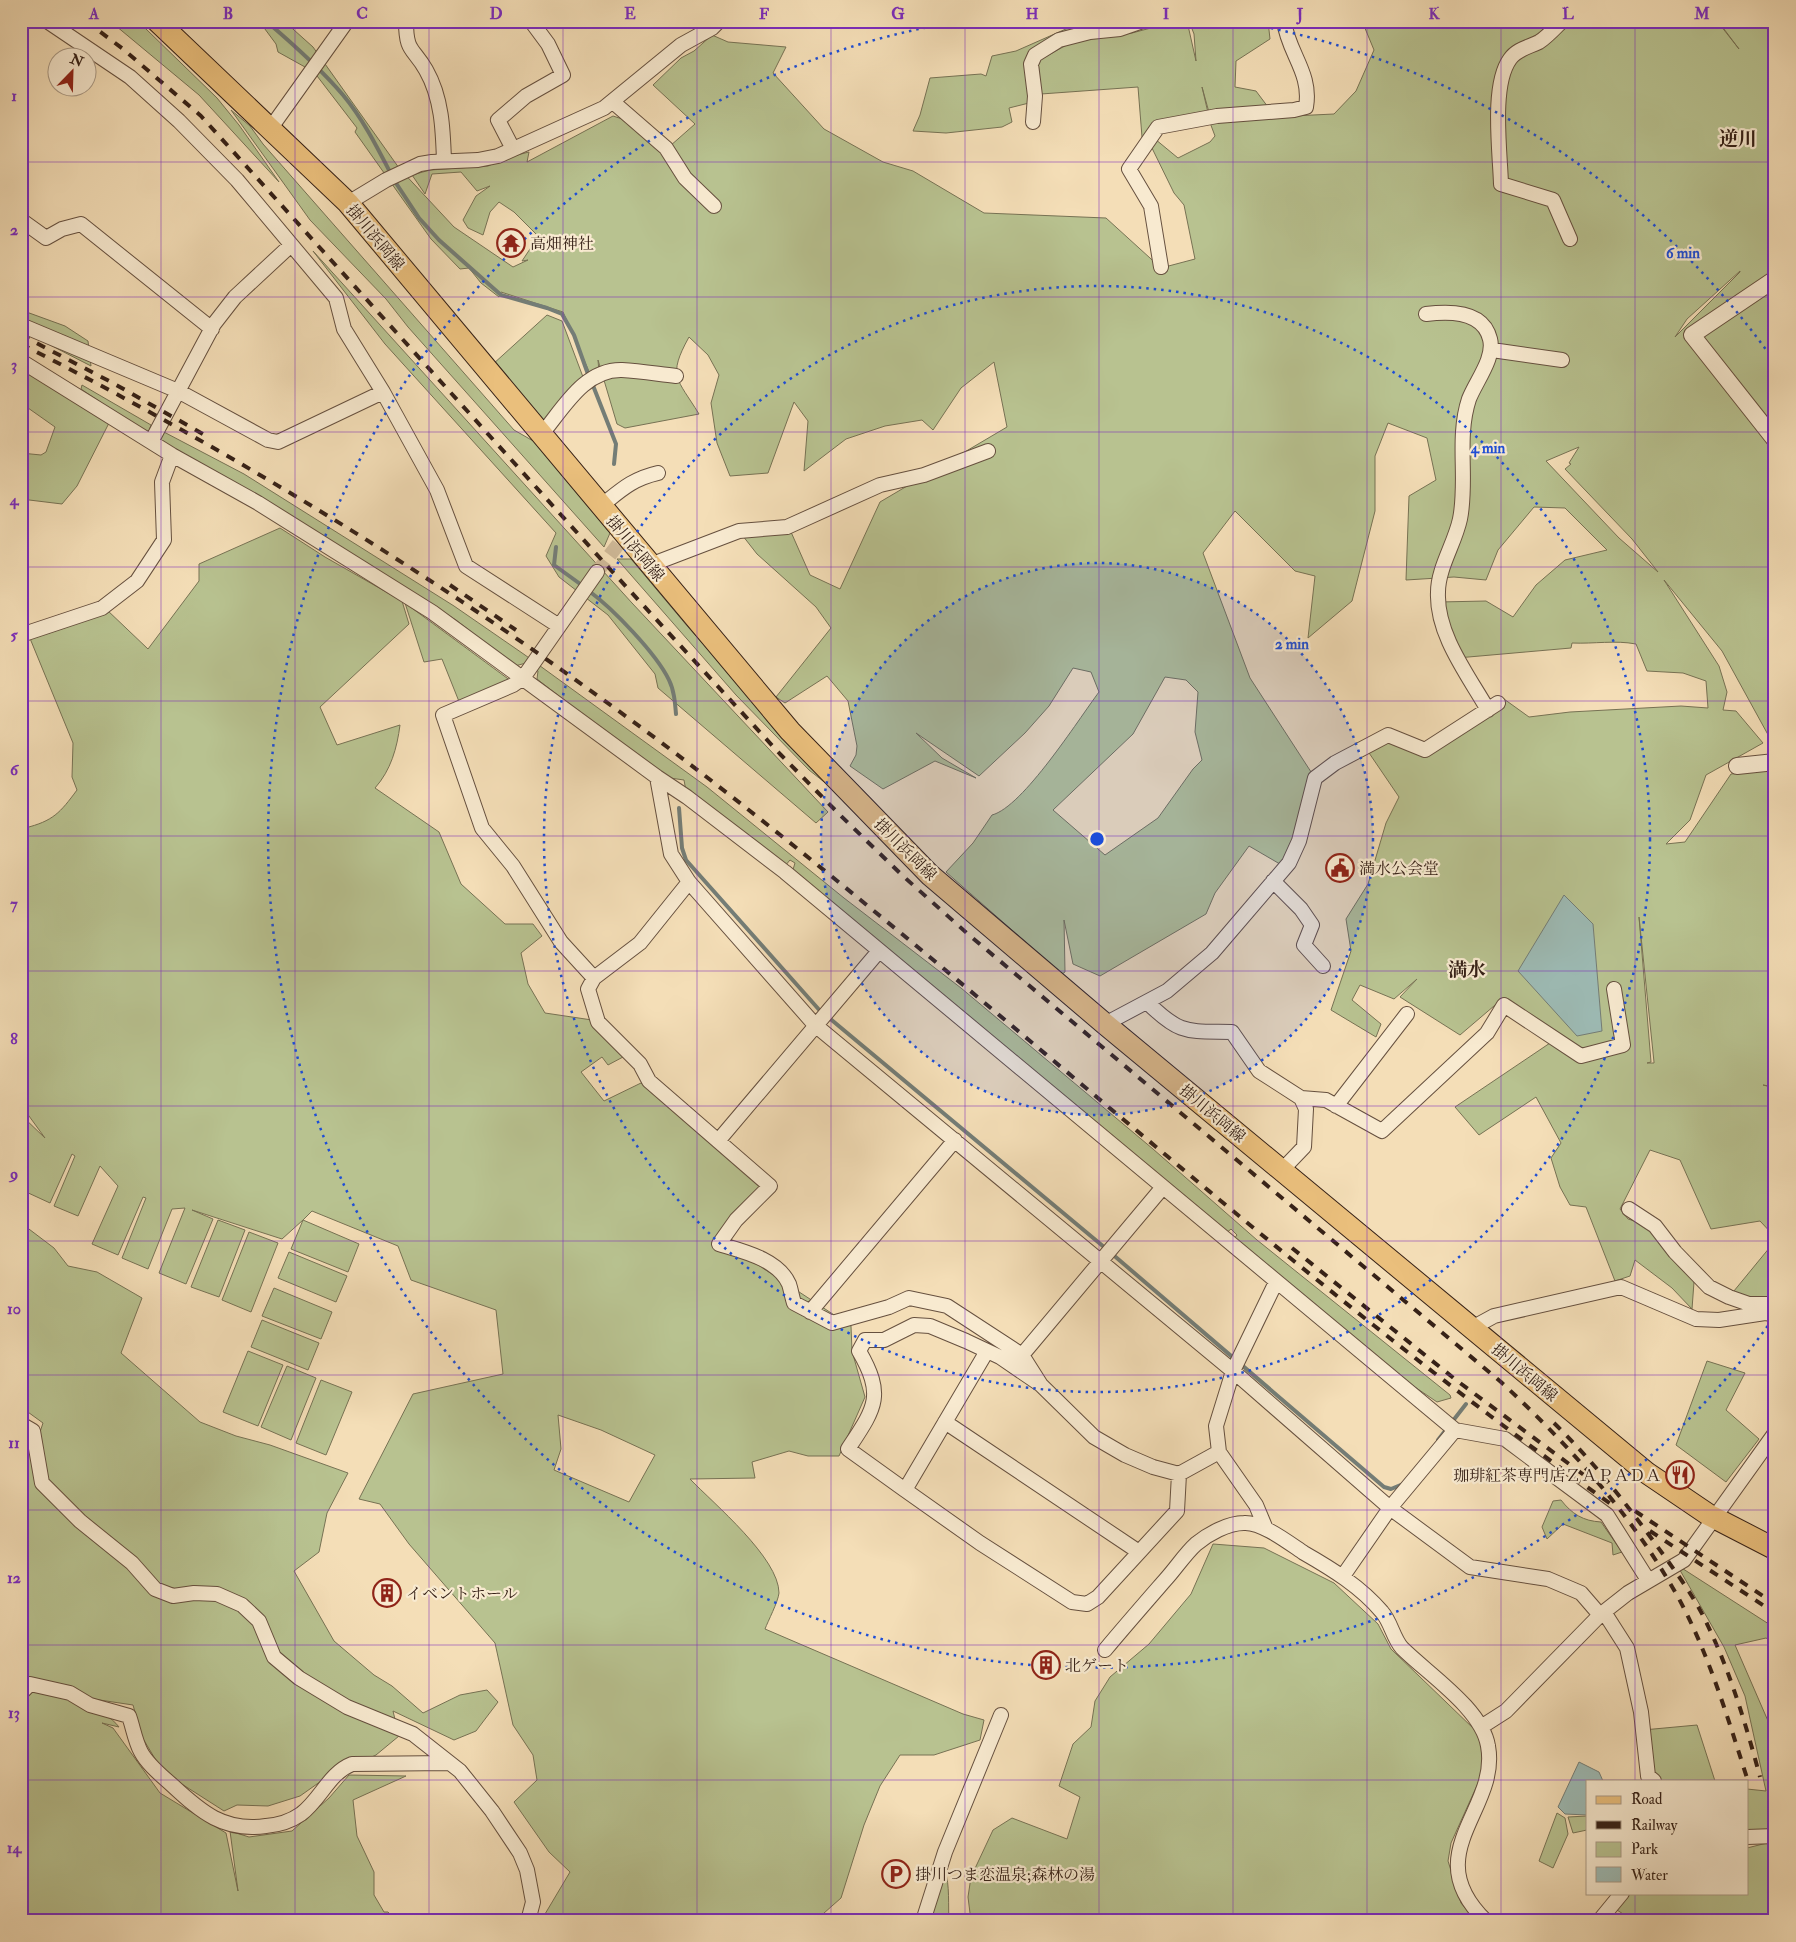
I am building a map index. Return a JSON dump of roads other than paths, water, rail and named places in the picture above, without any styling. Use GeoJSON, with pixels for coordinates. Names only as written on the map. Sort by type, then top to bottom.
{"type":"FeatureCollection","features":[{"type":"Feature","properties":{"kind":"main road","name":"掛川浜岡線"},"geometry":{"type":"LineString","coordinates":[[157,21],[348,203],[601,506],[623,539],[650,565],[790,732],[924,868],[1105,1024],[1647,1473],[1714,1517],[1775,1549]]}},
{"type":"Feature","properties":{"kind":"street"},"geometry":{"type":"LineString","coordinates":[[47,21],[130,77],[179,121],[236,180],[336,298],[344,329],[383,392],[437,490],[466,566],[559,626]]}},
{"type":"Feature","properties":{"kind":"street"},"geometry":{"type":"LineString","coordinates":[[270,129],[347,21]]}},
{"type":"Feature","properties":{"kind":"street"},"geometry":{"type":"LineString","coordinates":[[406,21],[409,48],[426,70],[442,114],[444,161]]}},
{"type":"Feature","properties":{"kind":"street"},"geometry":{"type":"LineString","coordinates":[[513,149],[498,120],[526,96],[563,76],[548,44],[531,21]]}},
{"type":"Feature","properties":{"kind":"street"},"geometry":{"type":"LineString","coordinates":[[348,203],[386,180],[420,164],[478,160],[513,149],[604,108],[681,45],[712,28],[719,21]]}},
{"type":"Feature","properties":{"kind":"street"},"geometry":{"type":"LineString","coordinates":[[1032,122],[1035,96],[1031,64],[1035,55],[1059,40],[1090,32],[1120,29],[1143,21]]}},
{"type":"Feature","properties":{"kind":"street"},"geometry":{"type":"LineString","coordinates":[[1161,267],[1151,206],[1129,169],[1158,127],[1217,116],[1294,110],[1306,107],[1308,98],[1304,72],[1285,33],[1284,21]]}},
{"type":"Feature","properties":{"kind":"street"},"geometry":{"type":"LineString","coordinates":[[1562,21],[1538,42],[1526,45],[1510,58],[1503,72],[1498,90],[1501,184],[1553,200],[1570,239]]}},
{"type":"Feature","properties":{"kind":"street"},"geometry":{"type":"LineString","coordinates":[[613,102],[666,148],[685,178],[714,206]]}},
{"type":"Feature","properties":{"kind":"street"},"geometry":{"type":"LineString","coordinates":[[21,220],[46,238],[62,228],[81,224],[212,329]]}},
{"type":"Feature","properties":{"kind":"street"},"geometry":{"type":"LineString","coordinates":[[151,442],[212,329],[235,296],[291,245]]}},
{"type":"Feature","properties":{"kind":"street"},"geometry":{"type":"LineString","coordinates":[[1775,279],[1692,334],[1775,440]]}},
{"type":"Feature","properties":{"kind":"street"},"geometry":{"type":"LineString","coordinates":[[1105,1024],[1167,991],[1212,953],[1289,863],[1299,841],[1315,778],[1335,763],[1388,735],[1425,750],[1493,706],[1452,646],[1440,613],[1438,592],[1460,520],[1462,441],[1467,406],[1474,385],[1492,350],[1490,337],[1485,328],[1474,318],[1458,312],[1426,314]]}},
{"type":"Feature","properties":{"kind":"street"},"geometry":{"type":"LineString","coordinates":[[21,325],[178,391],[268,440],[278,442],[383,392]]}},
{"type":"Feature","properties":{"kind":"street"},"geometry":{"type":"LineString","coordinates":[[1492,350],[1562,360]]}},
{"type":"Feature","properties":{"kind":"street"},"geometry":{"type":"LineString","coordinates":[[21,361],[172,455],[258,503],[432,612],[686,797],[785,872],[1440,1419],[1455,1430],[1505,1439],[1607,1515],[1648,1580]]}},
{"type":"Feature","properties":{"kind":"street"},"geometry":{"type":"LineString","coordinates":[[541,435],[591,379],[605,372],[621,370],[676,376]]}},
{"type":"Feature","properties":{"kind":"street"},"geometry":{"type":"LineString","coordinates":[[650,565],[739,531],[787,527],[880,485],[924,475],[988,451]]}},
{"type":"Feature","properties":{"kind":"street"},"geometry":{"type":"LineString","coordinates":[[21,634],[102,608],[137,581],[164,540],[162,482],[172,455]]}},
{"type":"Feature","properties":{"kind":"street"},"geometry":{"type":"LineString","coordinates":[[601,506],[639,478],[658,473]]}},
{"type":"Feature","properties":{"kind":"street"},"geometry":{"type":"LineString","coordinates":[[594,576],[523,678],[513,685],[443,715],[482,828],[513,866],[561,942],[594,978]]}},
{"type":"Feature","properties":{"kind":"street"},"geometry":{"type":"LineString","coordinates":[[1737,766],[1775,762]]}},
{"type":"Feature","properties":{"kind":"street"},"geometry":{"type":"LineString","coordinates":[[662,781],[671,854],[689,882],[815,1025],[1234,1371],[1390,1508],[1470,1567],[1548,1578],[1581,1593],[1602,1613],[1627,1648],[1641,1712],[1648,1776],[1653,1780]]}},
{"type":"Feature","properties":{"kind":"street"},"geometry":{"type":"LineString","coordinates":[[1273,881],[1301,909],[1312,925],[1304,945],[1323,966]]}},
{"type":"Feature","properties":{"kind":"street"},"geometry":{"type":"LineString","coordinates":[[689,882],[640,943],[594,978],[588,989],[598,1022],[640,1064],[649,1082],[770,1186],[736,1220],[719,1244],[748,1253],[776,1268],[789,1283],[794,1303],[832,1323],[889,1307],[909,1298],[946,1306],[1022,1355],[1041,1385]]}},
{"type":"Feature","properties":{"kind":"street"},"geometry":{"type":"LineString","coordinates":[[718,1141],[879,951]]}},
{"type":"Feature","properties":{"kind":"street"},"geometry":{"type":"LineString","coordinates":[[1147,1002],[1166,1021],[1188,1031],[1232,1032],[1259,1071],[1301,1098],[1326,1100],[1382,1131],[1487,1033],[1504,1005],[1581,1056],[1623,1046],[1614,988]]}},
{"type":"Feature","properties":{"kind":"street"},"geometry":{"type":"LineString","coordinates":[[1336,1106],[1407,1014]]}},
{"type":"Feature","properties":{"kind":"street"},"geometry":{"type":"LineString","coordinates":[[1282,1170],[1304,1147],[1306,1109],[1301,1098]]}},
{"type":"Feature","properties":{"kind":"street"},"geometry":{"type":"LineString","coordinates":[[810,1312],[955,1140]]}},
{"type":"Feature","properties":{"kind":"street"},"geometry":{"type":"LineString","coordinates":[[1022,1355],[1163,1187]]}},
{"type":"Feature","properties":{"kind":"street"},"geometry":{"type":"LineString","coordinates":[[1628,1209],[1655,1226],[1675,1252],[1709,1287],[1729,1298],[1749,1304],[1775,1304]]}},
{"type":"Feature","properties":{"kind":"street"},"geometry":{"type":"LineString","coordinates":[[1266,1530],[1256,1505],[1218,1452],[1216,1426],[1234,1371],[1276,1282]]}},
{"type":"Feature","properties":{"kind":"street"},"geometry":{"type":"LineString","coordinates":[[1472,1328],[1494,1316],[1621,1287],[1696,1319],[1719,1320],[1765,1314],[1775,1315]]}},
{"type":"Feature","properties":{"kind":"street"},"geometry":{"type":"LineString","coordinates":[[1179,1474],[1177,1511],[1098,1597],[1087,1604],[1072,1602],[980,1544],[848,1449],[870,1416],[876,1395],[868,1367],[859,1351],[865,1340],[884,1340],[914,1325],[930,1326],[987,1351],[1041,1385],[1094,1437],[1125,1455],[1153,1467],[1179,1474],[1218,1452]]}},
{"type":"Feature","properties":{"kind":"street"},"geometry":{"type":"LineString","coordinates":[[905,1490],[987,1351]]}},
{"type":"Feature","properties":{"kind":"street"},"geometry":{"type":"LineString","coordinates":[[946,1422],[1139,1552]]}},
{"type":"Feature","properties":{"kind":"street"},"geometry":{"type":"LineString","coordinates":[[21,1424],[34,1431],[42,1483],[80,1521],[132,1563],[155,1590],[173,1596],[194,1593],[217,1594],[242,1605],[259,1621],[274,1657],[299,1678],[347,1707],[412,1734],[449,1763],[474,1787],[520,1853],[528,1870],[533,1902],[528,1921]]}},
{"type":"Feature","properties":{"kind":"street"},"geometry":{"type":"LineString","coordinates":[[1343,1576],[1390,1508],[1455,1430]]}},
{"type":"Feature","properties":{"kind":"street"},"geometry":{"type":"LineString","coordinates":[[1481,1727],[1506,1712],[1602,1613],[1648,1580],[1684,1560],[1775,1434]]}},
{"type":"Feature","properties":{"kind":"street"},"geometry":{"type":"LineString","coordinates":[[1105,1650],[1196,1544],[1223,1528],[1245,1523],[1266,1530],[1343,1576],[1383,1612],[1400,1646],[1461,1703],[1481,1727],[1489,1747],[1488,1769],[1485,1785],[1459,1846],[1458,1866],[1468,1902],[1486,1921]]}},
{"type":"Feature","properties":{"kind":"street"},"geometry":{"type":"LineString","coordinates":[[21,1693],[30,1684],[56,1689],[70,1693],[90,1705],[129,1716],[141,1752],[157,1772],[213,1818],[237,1826],[250,1828],[288,1822],[317,1800],[342,1768],[352,1764],[449,1763]]}},
{"type":"Feature","properties":{"kind":"street"},"geometry":{"type":"LineString","coordinates":[[923,1921],[945,1852],[1001,1715]]}},
{"type":"Feature","properties":{"kind":"street"},"geometry":{"type":"LineString","coordinates":[[1748,1837],[1775,1836]]}},
{"type":"Feature","properties":{"kind":"street"},"geometry":{"type":"LineString","coordinates":[[1599,1921],[1621,1894]]}},
{"type":"Feature","properties":{"kind":"water"},"geometry":{"type":"Polygon","coordinates":[[[1564,895],[1593,924],[1602,1031],[1577,1036],[1518,971],[1564,895]]]}},
{"type":"Feature","properties":{"kind":"water"},"geometry":{"type":"Polygon","coordinates":[[[1579,1762],[1599,1772],[1603,1780],[1586,1780],[1586,1815],[1565,1814],[1558,1807],[1579,1762]]]}},
{"type":"Feature","properties":{"kind":"waterway"},"geometry":{"type":"LineString","coordinates":[[266,21],[306,56],[343,95],[363,123],[391,174]]}},
{"type":"Feature","properties":{"kind":"waterway"},"geometry":{"type":"LineString","coordinates":[[394,180],[419,218],[439,240],[501,295],[562,314],[574,335],[589,377]]}},
{"type":"Feature","properties":{"kind":"waterway"},"geometry":{"type":"LineString","coordinates":[[592,383],[616,444],[614,464]]}},
{"type":"Feature","properties":{"kind":"waterway"},"geometry":{"type":"LineString","coordinates":[[556,547],[554,565],[583,586]]}},
{"type":"Feature","properties":{"kind":"waterway"},"geometry":{"type":"LineString","coordinates":[[589,591],[633,632],[663,669],[672,688],[676,714]]}},
{"type":"Feature","properties":{"kind":"waterway"},"geometry":{"type":"LineString","coordinates":[[679,808],[682,848],[686,860],[822,1013]]}},
{"type":"Feature","properties":{"kind":"waterway"},"geometry":{"type":"LineString","coordinates":[[828,1017],[1104,1247],[1384,1487],[1391,1489],[1403,1484]]}},
{"type":"Feature","properties":{"kind":"waterway"},"geometry":{"type":"LineString","coordinates":[[1438,1440],[1466,1404]]}},
{"type":"Feature","properties":{"kind":"tunnel"},"geometry":{"type":"LineString","coordinates":[[597,572],[620,542]]}},
{"type":"Feature","properties":{"kind":"railway"},"geometry":{"type":"LineString","coordinates":[[86,21],[123,49],[201,116],[609,568],[780,754],[903,876],[969,935],[1501,1382],[1551,1431],[1620,1510],[1641,1538],[1678,1597],[1708,1664],[1748,1780]]}},
{"type":"Feature","properties":{"kind":"railway"},"geometry":{"type":"LineString","coordinates":[[21,335],[111,382],[203,434]]}},
{"type":"Feature","properties":{"kind":"railway"},"geometry":{"type":"LineString","coordinates":[[21,344],[114,393],[297,497],[475,610],[647,732],[841,884],[1275,1246],[1497,1421],[1611,1504]]}},
{"type":"Feature","properties":{"kind":"railway"},"geometry":{"type":"LineString","coordinates":[[450,585],[516,630]]}},
{"type":"Feature","properties":{"kind":"railway"},"geometry":{"type":"LineString","coordinates":[[1292,1248],[1456,1380],[1592,1481]]}},
{"type":"Feature","properties":{"kind":"railway"},"geometry":{"type":"LineString","coordinates":[[1554,1423],[1582,1452],[1621,1498],[1671,1565],[1703,1615],[1731,1681],[1760,1777]]}},
{"type":"Feature","properties":{"kind":"railway"},"geometry":{"type":"LineString","coordinates":[[1635,1511],[1775,1604]]}},
{"type":"Feature","properties":{"kind":"railway"},"geometry":{"type":"LineString","coordinates":[[1650,1531],[1775,1613]]}},
{"type":"Feature","properties":{"kind":"place","name":"高畑神社"},"geometry":{"type":"Point","coordinates":[511,243]}},
{"type":"Feature","properties":{"kind":"place","name":"満水公会堂"},"geometry":{"type":"Point","coordinates":[1340,868]}},
{"type":"Feature","properties":{"kind":"place","name":"珈琲紅茶専門店ＺＡＰＡＤＡ"},"geometry":{"type":"Point","coordinates":[1680,1475]}},
{"type":"Feature","properties":{"kind":"place","name":"イベントホール"},"geometry":{"type":"Point","coordinates":[387,1593]}},
{"type":"Feature","properties":{"kind":"place","name":"北ゲート"},"geometry":{"type":"Point","coordinates":[1046,1665]}},
{"type":"Feature","properties":{"kind":"place","name":"掛川つま恋温泉;森林の湯"},"geometry":{"type":"Point","coordinates":[896,1874]}},
{"type":"Feature","properties":{"kind":"district","name":"逆川"},"geometry":{"type":"Point","coordinates":[1738,138]}},
{"type":"Feature","properties":{"kind":"district","name":"満水"},"geometry":{"type":"Point","coordinates":[1467,969]}}]}
